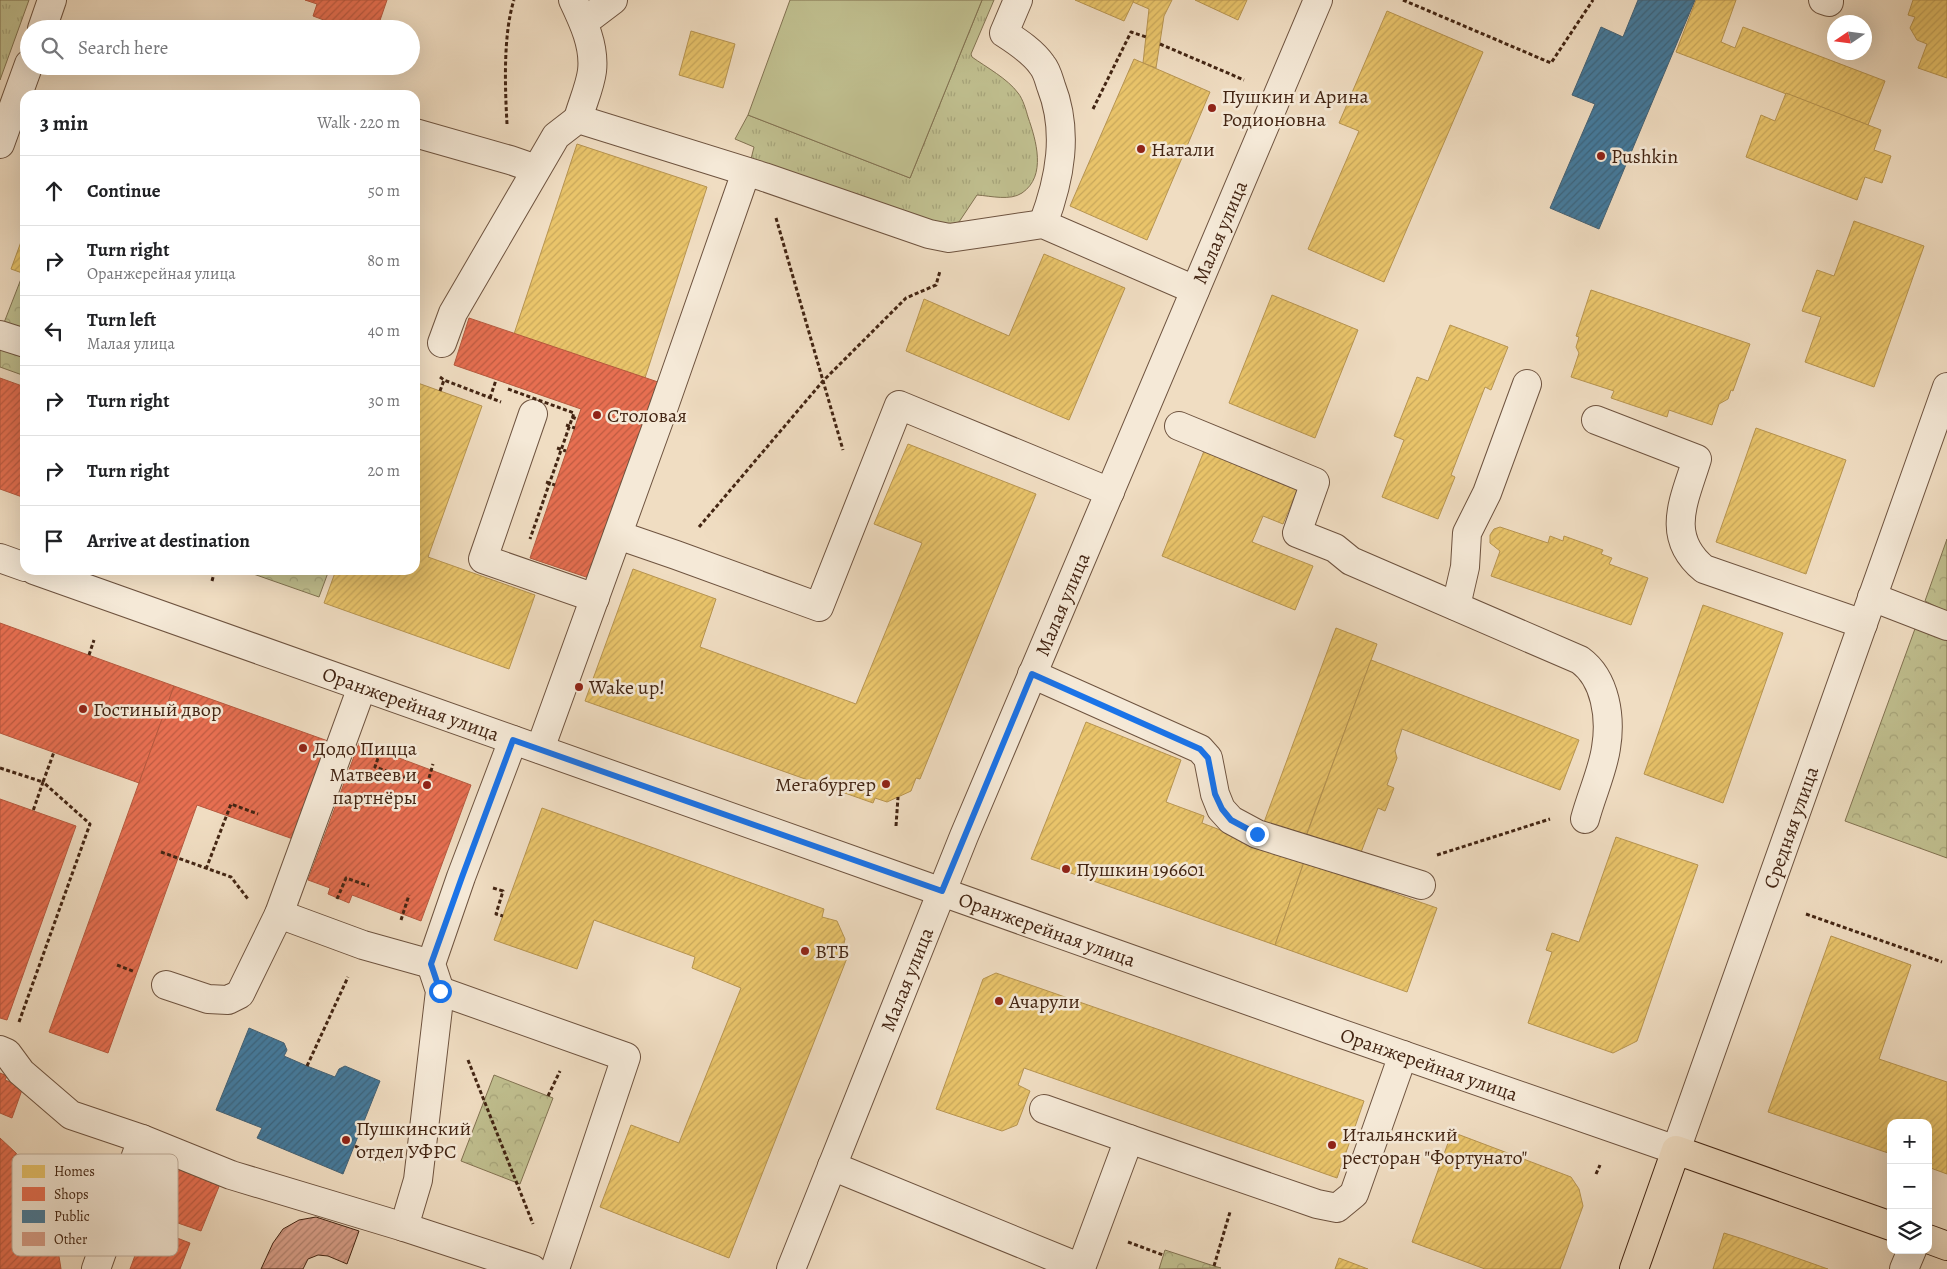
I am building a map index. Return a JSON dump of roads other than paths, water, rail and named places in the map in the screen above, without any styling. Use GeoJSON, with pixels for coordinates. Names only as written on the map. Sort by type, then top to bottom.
{"type":"FeatureCollection","features":[{"type":"Feature","properties":{"kind":"main road","name":"Оранжерейная улица"},"geometry":{"type":"LineString","coordinates":[[1676,1150],[1887,1225]]}},
{"type":"Feature","properties":{"kind":"main road","name":"Средняя улица"},"geometry":{"type":"LineString","coordinates":[[1634,1269],[1676,1150]]}},
{"type":"Feature","properties":{"kind":"main road"},"geometry":{"type":"LineString","coordinates":[[1932,1240],[1947,1246]]}},
{"type":"Feature","properties":{"kind":"street"},"geometry":{"type":"LineString","coordinates":[[45,20],[52,0]]}},
{"type":"Feature","properties":{"kind":"street"},"geometry":{"type":"LineString","coordinates":[[442,343],[453,313],[556,136],[578,119],[592,70],[591,47],[579,11],[613,0]]}},
{"type":"Feature","properties":{"kind":"street"},"geometry":{"type":"LineString","coordinates":[[1018,0],[1004,33],[1025,48],[1043,66],[1054,95],[1061,126],[1062,149],[1058,174],[1053,198],[1043,224]]}},
{"type":"Feature","properties":{"kind":"street","name":"Малая улица"},"geometry":{"type":"LineString","coordinates":[[791,1269],[942,891],[1032,674],[1318,0]]}},
{"type":"Feature","properties":{"kind":"street"},"geometry":{"type":"LineString","coordinates":[[1823,0],[1829,2],[1829,0]]}},
{"type":"Feature","properties":{"kind":"street"},"geometry":{"type":"LineString","coordinates":[[0,144],[25,75]]}},
{"type":"Feature","properties":{"kind":"street"},"geometry":{"type":"LineString","coordinates":[[578,119],[755,174],[929,234],[950,238],[1043,224],[1195,290]]}},
{"type":"Feature","properties":{"kind":"street"},"geometry":{"type":"LineString","coordinates":[[420,134],[536,169]]}},
{"type":"Feature","properties":{"kind":"street"},"geometry":{"type":"LineString","coordinates":[[540,749],[618,535],[755,174]]}},
{"type":"Feature","properties":{"kind":"street"},"geometry":{"type":"LineString","coordinates":[[0,335],[20,341]]}},
{"type":"Feature","properties":{"kind":"street"},"geometry":{"type":"LineString","coordinates":[[1456,606],[1465,567],[1467,533],[1486,493],[1527,384]]}},
{"type":"Feature","properties":{"kind":"street","name":"Средняя улица"},"geometry":{"type":"LineString","coordinates":[[1676,1150],[1947,387]]}},
{"type":"Feature","properties":{"kind":"street"},"geometry":{"type":"LineString","coordinates":[[618,535],[819,607],[899,405],[1110,492]]}},
{"type":"Feature","properties":{"kind":"street"},"geometry":{"type":"LineString","coordinates":[[533,414],[483,559],[595,598]]}},
{"type":"Feature","properties":{"kind":"street"},"geometry":{"type":"LineString","coordinates":[[1596,420],[1698,458],[1680,517],[1681,534],[1686,549],[1694,561],[1704,569],[1863,624]]}},
{"type":"Feature","properties":{"kind":"street"},"geometry":{"type":"LineString","coordinates":[[1179,426],[1315,482],[1296,533],[1335,548],[1350,561],[1580,660],[1591,668],[1604,697],[1606,749],[1586,813]]}},
{"type":"Feature","properties":{"kind":"street"},"geometry":{"type":"LineString","coordinates":[[0,558],[20,565]]}},
{"type":"Feature","properties":{"kind":"street","name":"Оранжерейная улица"},"geometry":{"type":"LineString","coordinates":[[48,575],[1676,1150]]}},
{"type":"Feature","properties":{"kind":"street"},"geometry":{"type":"LineString","coordinates":[[1872,597],[1947,626]]}},
{"type":"Feature","properties":{"kind":"street"},"geometry":{"type":"LineString","coordinates":[[1032,674],[1200,749],[1208,758],[1215,794],[1222,809],[1231,820],[1257,834],[1420,885]]}},
{"type":"Feature","properties":{"kind":"street"},"geometry":{"type":"LineString","coordinates":[[166,985],[208,999],[228,1000],[240,994],[275,922],[362,687]]}},
{"type":"Feature","properties":{"kind":"street"},"geometry":{"type":"LineString","coordinates":[[404,1227],[418,1180],[440,991],[431,964],[513,740]]}},
{"type":"Feature","properties":{"kind":"street"},"geometry":{"type":"LineString","coordinates":[[275,922],[363,944],[431,964]]}},
{"type":"Feature","properties":{"kind":"street"},"geometry":{"type":"LineString","coordinates":[[440,991],[626,1057],[555,1269]]}},
{"type":"Feature","properties":{"kind":"street"},"geometry":{"type":"LineString","coordinates":[[4,1052],[21,1072],[71,1115],[142,1139],[231,1175],[404,1227],[532,1269]]}},
{"type":"Feature","properties":{"kind":"street"},"geometry":{"type":"LineString","coordinates":[[1044,1109],[1317,1204],[1337,1208],[1354,1194],[1403,1055]]}},
{"type":"Feature","properties":{"kind":"street"},"geometry":{"type":"LineString","coordinates":[[137,1154],[142,1139]]}},
{"type":"Feature","properties":{"kind":"street"},"geometry":{"type":"LineString","coordinates":[[832,1166],[1082,1268],[1129,1139]]}},
{"type":"Feature","properties":{"kind":"street"},"geometry":{"type":"LineString","coordinates":[[1904,1269],[1910,1254]]}},
{"type":"Feature","properties":{"kind":"street"},"geometry":{"type":"LineString","coordinates":[[96,1269],[101,1256]]}},
{"type":"Feature","properties":{"kind":"place","name":"Пушкин и Арина Родионовна"},"geometry":{"type":"Point","coordinates":[1212,108]}},
{"type":"Feature","properties":{"kind":"place","name":"Натали"},"geometry":{"type":"Point","coordinates":[1141,149]}},
{"type":"Feature","properties":{"kind":"place","name":"Pushkin"},"geometry":{"type":"Point","coordinates":[1601,156]}},
{"type":"Feature","properties":{"kind":"place","name":"Столовая"},"geometry":{"type":"Point","coordinates":[597,415]}},
{"type":"Feature","properties":{"kind":"place","name":"Wake up!"},"geometry":{"type":"Point","coordinates":[579,687]}},
{"type":"Feature","properties":{"kind":"place","name":"Гостиный двор"},"geometry":{"type":"Point","coordinates":[83,709]}},
{"type":"Feature","properties":{"kind":"place","name":"Додо Пицца"},"geometry":{"type":"Point","coordinates":[303,748]}},
{"type":"Feature","properties":{"kind":"place","name":"Мегабургер"},"geometry":{"type":"Point","coordinates":[886,784]}},
{"type":"Feature","properties":{"kind":"place","name":"Матвеев и партнёры"},"geometry":{"type":"Point","coordinates":[427,785]}},
{"type":"Feature","properties":{"kind":"place","name":"Пушкин 196601"},"geometry":{"type":"Point","coordinates":[1066,869]}},
{"type":"Feature","properties":{"kind":"place","name":"ВТБ"},"geometry":{"type":"Point","coordinates":[805,951]}},
{"type":"Feature","properties":{"kind":"place","name":"Ачарули"},"geometry":{"type":"Point","coordinates":[999,1001]}},
{"type":"Feature","properties":{"kind":"place","name":"Пушкинский отдел УФРС"},"geometry":{"type":"Point","coordinates":[346,1140]}},
{"type":"Feature","properties":{"kind":"place","name":"Итальянский ресторан \"Фортунато\""},"geometry":{"type":"Point","coordinates":[1332,1145]}}]}
